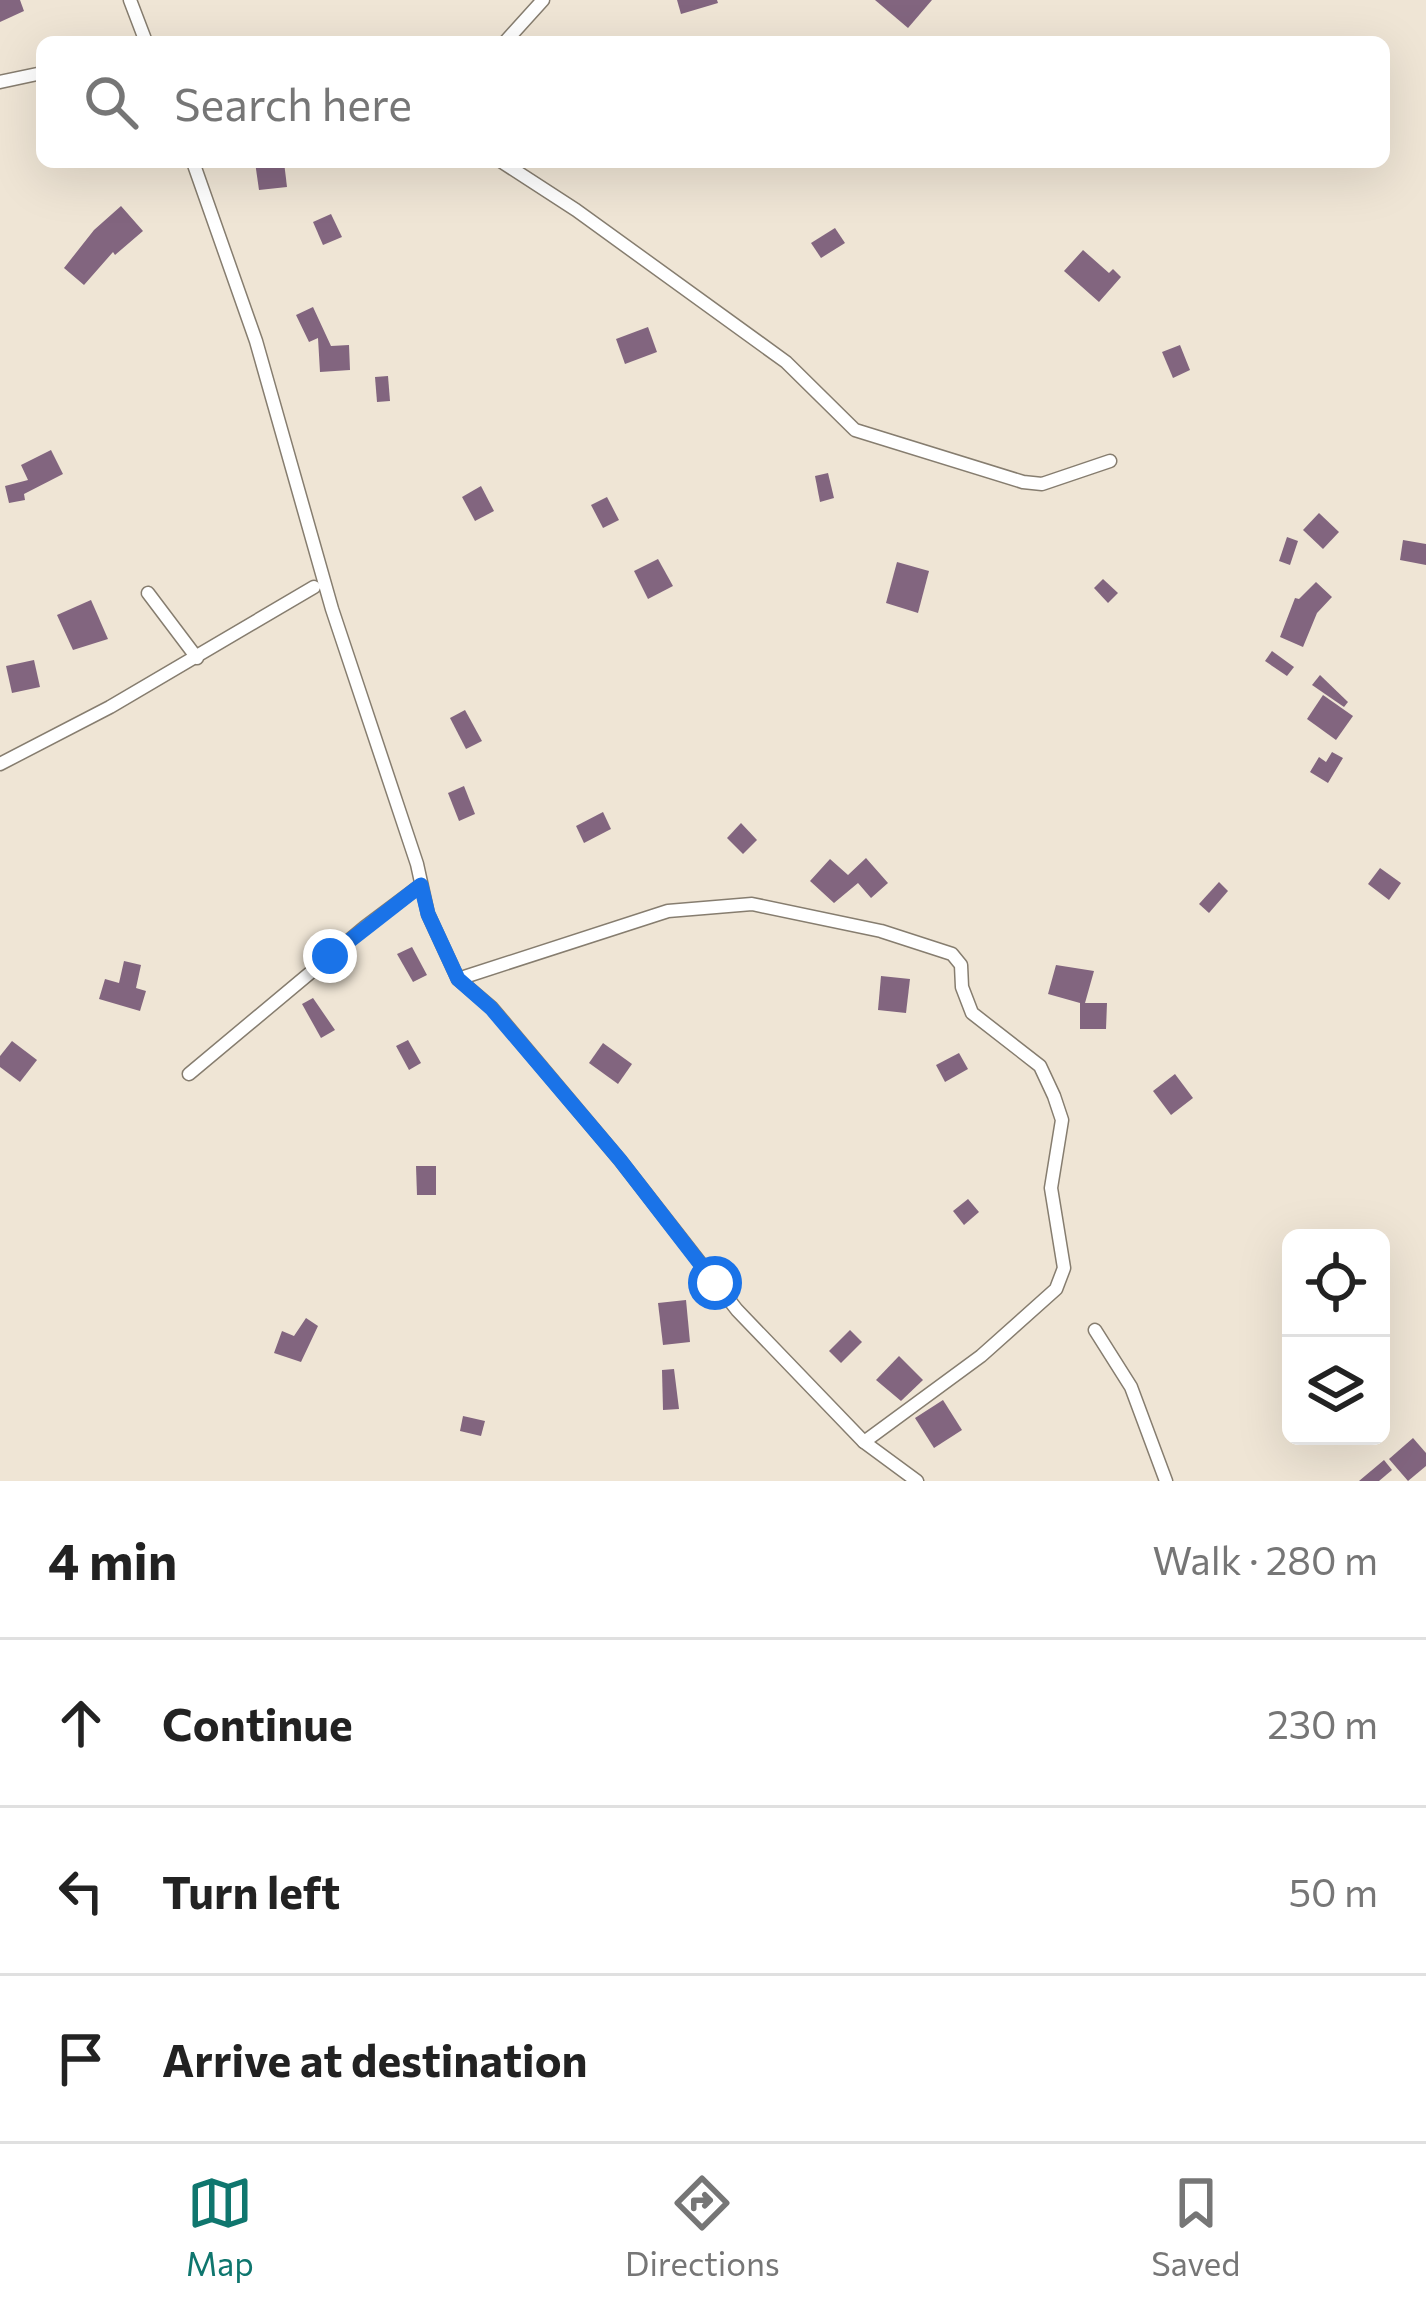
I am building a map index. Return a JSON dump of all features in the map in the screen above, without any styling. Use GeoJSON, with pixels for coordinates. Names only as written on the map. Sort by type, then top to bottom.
{"type":"FeatureCollection","features":[{"type":"Feature","properties":{"kind":"street"},"geometry":{"type":"LineString","coordinates":[[130,0],[144,36]]}},
{"type":"Feature","properties":{"kind":"street"},"geometry":{"type":"LineString","coordinates":[[510,36],[543,0]]}},
{"type":"Feature","properties":{"kind":"street"},"geometry":{"type":"LineString","coordinates":[[0,82],[36,74]]}},
{"type":"Feature","properties":{"kind":"street"},"geometry":{"type":"LineString","coordinates":[[195,168],[256,341],[332,609],[428,914],[458,979],[491,1008],[620,1160],[737,1310],[864,1442],[917,1481]]}},
{"type":"Feature","properties":{"kind":"street"},"geometry":{"type":"LineString","coordinates":[[511,168],[786,362],[855,430],[1023,482],[1042,484],[1110,461]]}},
{"type":"Feature","properties":{"kind":"street"},"geometry":{"type":"LineString","coordinates":[[314,587],[320,556]]}},
{"type":"Feature","properties":{"kind":"street"},"geometry":{"type":"LineString","coordinates":[[314,587],[332,609]]}},
{"type":"Feature","properties":{"kind":"street"},"geometry":{"type":"LineString","coordinates":[[0,764],[197,658],[314,587]]}},
{"type":"Feature","properties":{"kind":"street"},"geometry":{"type":"LineString","coordinates":[[148,593],[197,658]]}},
{"type":"Feature","properties":{"kind":"street"},"geometry":{"type":"LineString","coordinates":[[189,1074],[421,885]]}},
{"type":"Feature","properties":{"kind":"street"},"geometry":{"type":"LineString","coordinates":[[458,979],[668,911],[704,905],[752,904],[881,931],[952,953],[962,965],[962,987],[972,1013],[1040,1066],[1054,1096],[1062,1120],[1051,1188],[1064,1268],[1056,1289],[1030,1314],[864,1442]]}},
{"type":"Feature","properties":{"kind":"street"},"geometry":{"type":"LineString","coordinates":[[1095,1330],[1131,1387],[1166,1481]]}},
{"type":"Feature","properties":{"kind":"building"},"geometry":{"type":"Polygon","coordinates":[[[0,0],[20,0],[24,11],[0,22],[0,0]]]}},
{"type":"Feature","properties":{"kind":"building"},"geometry":{"type":"Polygon","coordinates":[[[677,0],[717,0],[718,3],[681,14],[677,0]]]}},
{"type":"Feature","properties":{"kind":"building"},"geometry":{"type":"Polygon","coordinates":[[[875,0],[932,0],[908,28],[875,0]]]}},
{"type":"Feature","properties":{"kind":"building"},"geometry":{"type":"Polygon","coordinates":[[[256,168],[285,168],[287,187],[259,190],[256,168]]]}},
{"type":"Feature","properties":{"kind":"building"},"geometry":{"type":"Polygon","coordinates":[[[121,206],[143,231],[115,255],[113,252],[84,285],[64,268],[94,230],[121,206]]]}},
{"type":"Feature","properties":{"kind":"building"},"geometry":{"type":"Polygon","coordinates":[[[331,214],[342,237],[323,245],[313,222],[331,214]]]}},
{"type":"Feature","properties":{"kind":"building"},"geometry":{"type":"Polygon","coordinates":[[[835,228],[845,243],[821,258],[811,243],[835,228]]]}},
{"type":"Feature","properties":{"kind":"building"},"geometry":{"type":"Polygon","coordinates":[[[1083,250],[1109,273],[1113,269],[1121,277],[1099,302],[1064,271],[1083,250]]]}},
{"type":"Feature","properties":{"kind":"building"},"geometry":{"type":"Polygon","coordinates":[[[313,307],[331,346],[349,345],[350,370],[320,372],[318,338],[309,342],[296,315],[313,307]]]}},
{"type":"Feature","properties":{"kind":"building"},"geometry":{"type":"Polygon","coordinates":[[[648,327],[657,352],[625,364],[616,339],[648,327]]]}},
{"type":"Feature","properties":{"kind":"building"},"geometry":{"type":"Polygon","coordinates":[[[1180,345],[1190,370],[1173,378],[1162,352],[1180,345]]]}},
{"type":"Feature","properties":{"kind":"building"},"geometry":{"type":"Polygon","coordinates":[[[388,376],[390,401],[377,402],[375,377],[388,376]]]}},
{"type":"Feature","properties":{"kind":"building"},"geometry":{"type":"Polygon","coordinates":[[[51,450],[63,474],[24,494],[25,500],[9,503],[5,486],[28,480],[21,465],[51,450]]]}},
{"type":"Feature","properties":{"kind":"building"},"geometry":{"type":"Polygon","coordinates":[[[828,473],[834,498],[820,502],[815,476],[828,473]]]}},
{"type":"Feature","properties":{"kind":"building"},"geometry":{"type":"Polygon","coordinates":[[[481,486],[494,511],[475,521],[462,497],[481,486]]]}},
{"type":"Feature","properties":{"kind":"building"},"geometry":{"type":"Polygon","coordinates":[[[607,497],[619,520],[603,528],[591,505],[607,497]]]}},
{"type":"Feature","properties":{"kind":"building"},"geometry":{"type":"Polygon","coordinates":[[[1319,513],[1339,532],[1323,549],[1303,530],[1319,513]]]}},
{"type":"Feature","properties":{"kind":"building"},"geometry":{"type":"Polygon","coordinates":[[[1287,537],[1298,541],[1290,565],[1279,561],[1287,537]]]}},
{"type":"Feature","properties":{"kind":"building"},"geometry":{"type":"Polygon","coordinates":[[[1403,540],[1426,544],[1426,565],[1400,560],[1403,540]]]}},
{"type":"Feature","properties":{"kind":"building"},"geometry":{"type":"Polygon","coordinates":[[[658,559],[673,586],[648,599],[634,571],[658,559]]]}},
{"type":"Feature","properties":{"kind":"building"},"geometry":{"type":"Polygon","coordinates":[[[897,562],[929,571],[918,613],[886,603],[897,562]]]}},
{"type":"Feature","properties":{"kind":"building"},"geometry":{"type":"Polygon","coordinates":[[[1103,579],[1118,593],[1108,603],[1094,588],[1103,579]]]}},
{"type":"Feature","properties":{"kind":"building"},"geometry":{"type":"Polygon","coordinates":[[[1316,582],[1332,597],[1317,613],[1303,647],[1280,637],[1295,598],[1316,582]]]}},
{"type":"Feature","properties":{"kind":"building"},"geometry":{"type":"Polygon","coordinates":[[[91,600],[108,639],[73,650],[57,615],[91,600]]]}},
{"type":"Feature","properties":{"kind":"building"},"geometry":{"type":"Polygon","coordinates":[[[1272,651],[1294,667],[1287,676],[1265,661],[1272,651]]]}},
{"type":"Feature","properties":{"kind":"building"},"geometry":{"type":"Polygon","coordinates":[[[34,660],[40,687],[12,693],[6,666],[34,660]]]}},
{"type":"Feature","properties":{"kind":"building"},"geometry":{"type":"Polygon","coordinates":[[[1320,675],[1348,702],[1344,707],[1312,685],[1320,675]]]}},
{"type":"Feature","properties":{"kind":"building"},"geometry":{"type":"Polygon","coordinates":[[[1323,695],[1353,716],[1336,740],[1307,719],[1323,695]]]}},
{"type":"Feature","properties":{"kind":"building"},"geometry":{"type":"Polygon","coordinates":[[[465,710],[482,741],[466,749],[450,718],[465,710]]]}},
{"type":"Feature","properties":{"kind":"building"},"geometry":{"type":"Polygon","coordinates":[[[1332,752],[1343,758],[1328,783],[1310,772],[1319,757],[1326,762],[1332,752]]]}},
{"type":"Feature","properties":{"kind":"building"},"geometry":{"type":"Polygon","coordinates":[[[464,786],[475,814],[459,821],[448,793],[464,786]]]}},
{"type":"Feature","properties":{"kind":"building"},"geometry":{"type":"Polygon","coordinates":[[[603,812],[611,829],[584,843],[576,826],[603,812]]]}},
{"type":"Feature","properties":{"kind":"building"},"geometry":{"type":"Polygon","coordinates":[[[741,823],[757,840],[743,854],[727,838],[741,823]]]}},
{"type":"Feature","properties":{"kind":"building"},"geometry":{"type":"Polygon","coordinates":[[[866,858],[888,883],[871,898],[858,883],[834,903],[810,881],[830,859],[848,875],[866,858]]]}},
{"type":"Feature","properties":{"kind":"building"},"geometry":{"type":"Polygon","coordinates":[[[1380,868],[1401,883],[1389,900],[1368,884],[1380,868]]]}},
{"type":"Feature","properties":{"kind":"building"},"geometry":{"type":"Polygon","coordinates":[[[1219,882],[1228,891],[1209,913],[1199,904],[1219,882]]]}},
{"type":"Feature","properties":{"kind":"building"},"geometry":{"type":"Polygon","coordinates":[[[412,947],[427,975],[413,982],[397,954],[412,947]]]}},
{"type":"Feature","properties":{"kind":"building"},"geometry":{"type":"Polygon","coordinates":[[[124,961],[141,965],[136,988],[146,991],[140,1011],[99,999],[105,979],[119,983],[124,961]]]}},
{"type":"Feature","properties":{"kind":"building"},"geometry":{"type":"Polygon","coordinates":[[[1056,965],[1094,971],[1085,1003],[1107,1003],[1106,1029],[1080,1029],[1080,1003],[1048,994],[1056,965]]]}},
{"type":"Feature","properties":{"kind":"building"},"geometry":{"type":"Polygon","coordinates":[[[881,976],[910,979],[906,1013],[878,1010],[881,976]]]}},
{"type":"Feature","properties":{"kind":"building"},"geometry":{"type":"Polygon","coordinates":[[[313,998],[335,1030],[321,1038],[302,1004],[313,998]]]}},
{"type":"Feature","properties":{"kind":"building"},"geometry":{"type":"Polygon","coordinates":[[[408,1040],[421,1063],[409,1070],[396,1046],[408,1040]]]}},
{"type":"Feature","properties":{"kind":"building"},"geometry":{"type":"Polygon","coordinates":[[[12,1041],[37,1060],[20,1082],[0,1067],[0,1056],[12,1041]]]}},
{"type":"Feature","properties":{"kind":"building"},"geometry":{"type":"Polygon","coordinates":[[[603,1043],[632,1064],[618,1084],[589,1063],[603,1043]]]}},
{"type":"Feature","properties":{"kind":"building"},"geometry":{"type":"Polygon","coordinates":[[[959,1053],[968,1069],[945,1082],[936,1065],[959,1053]]]}},
{"type":"Feature","properties":{"kind":"building"},"geometry":{"type":"Polygon","coordinates":[[[1175,1074],[1193,1098],[1171,1115],[1153,1091],[1175,1074]]]}},
{"type":"Feature","properties":{"kind":"building"},"geometry":{"type":"Polygon","coordinates":[[[416,1166],[436,1166],[436,1195],[417,1195],[416,1166]]]}},
{"type":"Feature","properties":{"kind":"building"},"geometry":{"type":"Polygon","coordinates":[[[968,1199],[979,1212],[964,1225],[953,1211],[968,1199]]]}},
{"type":"Feature","properties":{"kind":"building"},"geometry":{"type":"Polygon","coordinates":[[[686,1300],[690,1342],[663,1345],[658,1303],[686,1300]]]}},
{"type":"Feature","properties":{"kind":"building"},"geometry":{"type":"Polygon","coordinates":[[[306,1318],[318,1326],[301,1362],[274,1353],[282,1331],[294,1336],[306,1318]]]}},
{"type":"Feature","properties":{"kind":"building"},"geometry":{"type":"Polygon","coordinates":[[[850,1330],[862,1342],[841,1363],[829,1351],[850,1330]]]}},
{"type":"Feature","properties":{"kind":"building"},"geometry":{"type":"Polygon","coordinates":[[[899,1356],[923,1380],[901,1401],[876,1380],[899,1356]]]}},
{"type":"Feature","properties":{"kind":"building"},"geometry":{"type":"Polygon","coordinates":[[[674,1369],[679,1409],[663,1410],[662,1370],[674,1369]]]}},
{"type":"Feature","properties":{"kind":"building"},"geometry":{"type":"Polygon","coordinates":[[[943,1400],[962,1430],[934,1448],[915,1418],[943,1400]]]}},
{"type":"Feature","properties":{"kind":"building"},"geometry":{"type":"Polygon","coordinates":[[[463,1416],[485,1421],[481,1436],[460,1431],[463,1416]]]}},
{"type":"Feature","properties":{"kind":"building"},"geometry":{"type":"Polygon","coordinates":[[[1413,1438],[1426,1453],[1426,1466],[1408,1481],[1389,1459],[1413,1438]]]}},
{"type":"Feature","properties":{"kind":"building"},"geometry":{"type":"Polygon","coordinates":[[[1384,1460],[1392,1470],[1379,1481],[1359,1481],[1384,1460]]]}},
{"type":"Feature","properties":{"kind":"route"},"geometry":{"type":"LineString","coordinates":[[330,956],[421,885],[428,914],[458,979],[491,1008],[620,1160],[715,1283]]}}]}
